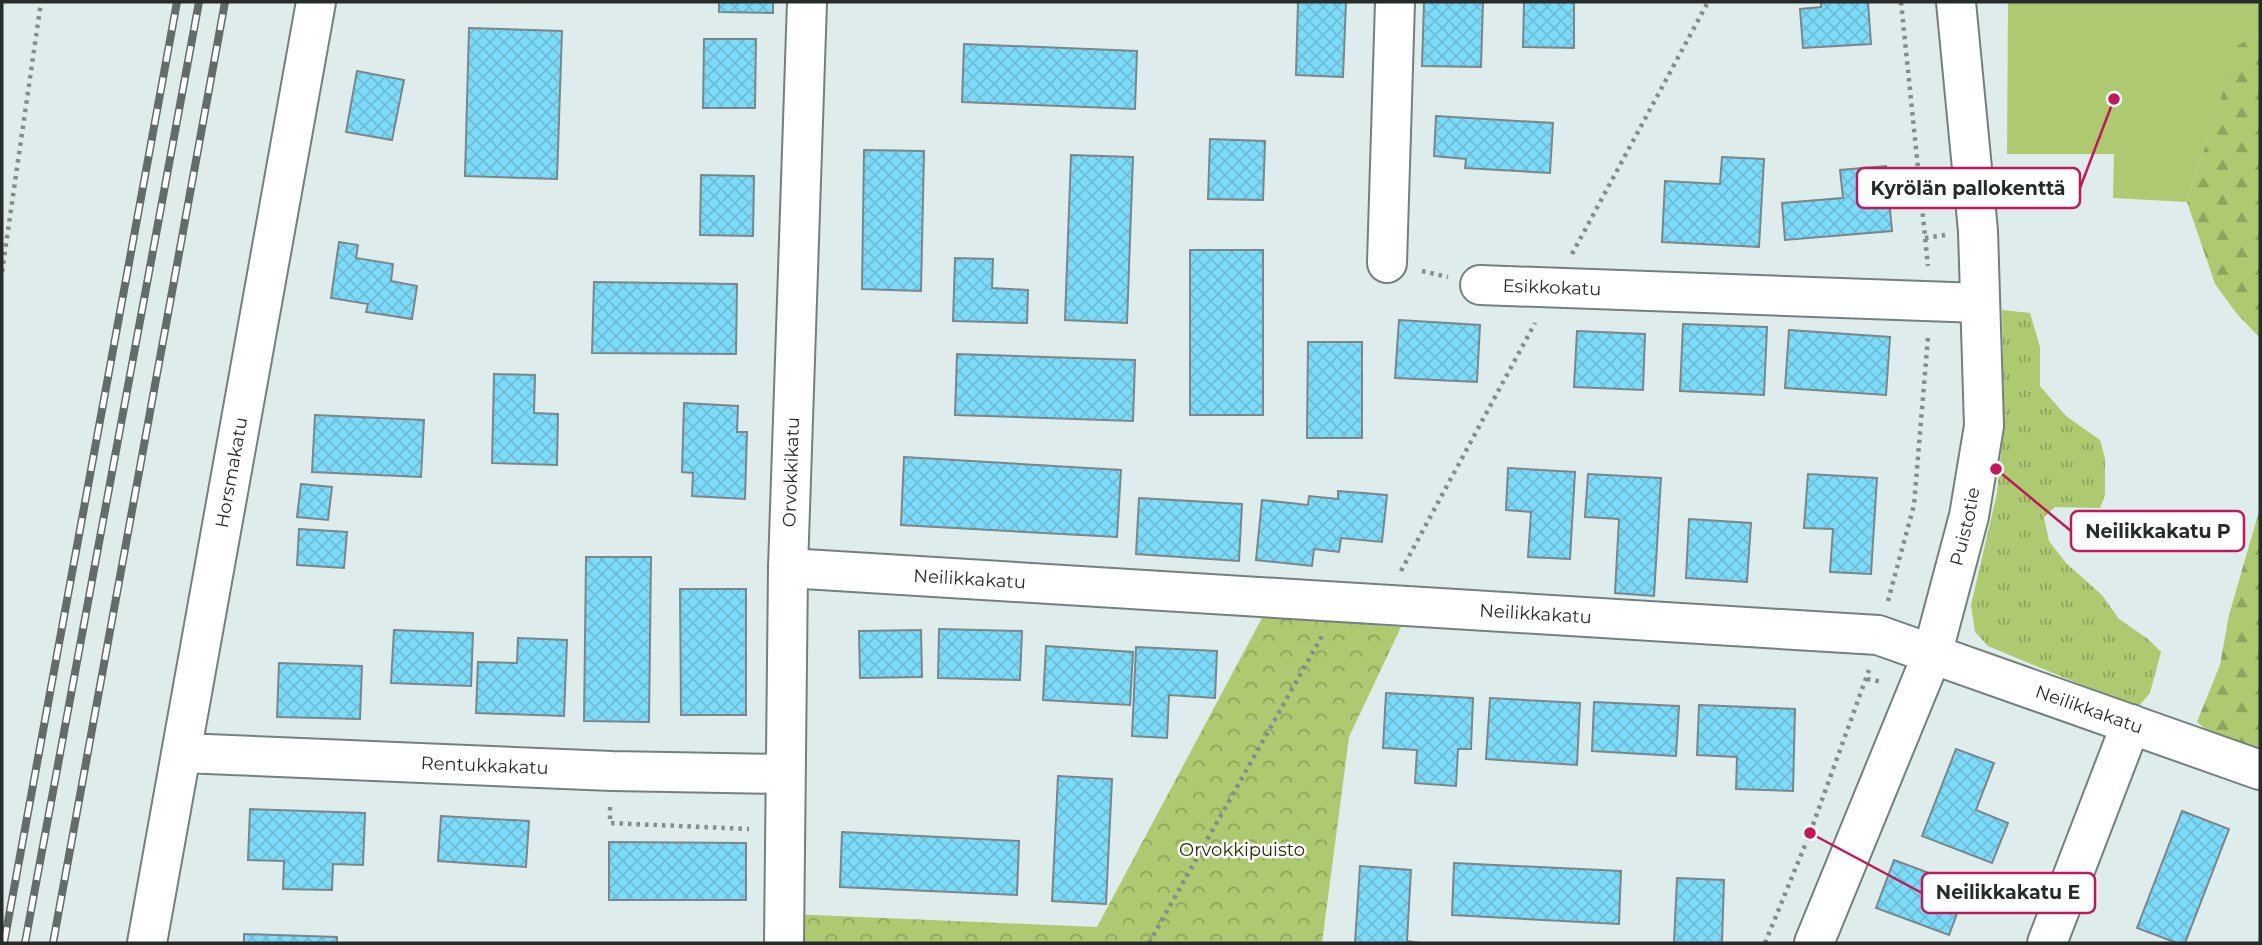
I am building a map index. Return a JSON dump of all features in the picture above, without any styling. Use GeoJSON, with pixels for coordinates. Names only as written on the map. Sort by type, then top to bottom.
{"type":"FeatureCollection","features":[{"type":"Feature","properties":{"kind":"street","name":"Horsmakatu"},"geometry":{"type":"LineString","coordinates":[[147,943],[316,2]]}},
{"type":"Feature","properties":{"kind":"street","name":"Orvokkikatu"},"geometry":{"type":"LineString","coordinates":[[783,943],[788,568],[807,2]]}},
{"type":"Feature","properties":{"kind":"street"},"geometry":{"type":"LineString","coordinates":[[1387,263],[1395,2]]}},
{"type":"Feature","properties":{"kind":"street","name":"Puistotie"},"geometry":{"type":"LineString","coordinates":[[1814,943],[1932,655],[1969,516],[1984,426],[1974,181],[1956,2]]}},
{"type":"Feature","properties":{"kind":"street","name":"Esikkokatu"},"geometry":{"type":"LineString","coordinates":[[1480,285],[1980,303]]}},
{"type":"Feature","properties":{"kind":"street","name":"Neilikkakatu"},"geometry":{"type":"LineString","coordinates":[[788,568],[1878,635],[2260,770]]}},
{"type":"Feature","properties":{"kind":"street"},"geometry":{"type":"LineString","coordinates":[[2047,943],[2131,724]]}},
{"type":"Feature","properties":{"kind":"street","name":"Rentukkakatu"},"geometry":{"type":"LineString","coordinates":[[182,752],[612,771],[785,774]]}},
{"type":"Feature","properties":{"kind":"path"},"geometry":{"type":"LineString","coordinates":[[2,268],[41,2]]}},
{"type":"Feature","properties":{"kind":"path","name":"Esikkokatu"},"geometry":{"type":"LineString","coordinates":[[1387,263],[1480,285]]}},
{"type":"Feature","properties":{"kind":"path"},"geometry":{"type":"LineString","coordinates":[[1149,943],[1342,601]]}},
{"type":"Feature","properties":{"kind":"path"},"geometry":{"type":"LineString","coordinates":[[1765,943],[1810,833],[1862,692],[1878,635]]}},
{"type":"Feature","properties":{"kind":"path"},"geometry":{"type":"LineString","coordinates":[[612,771],[610,824],[783,831]]}},
{"type":"Feature","properties":{"kind":"green space"},"geometry":{"type":"Polygon","coordinates":[[[2008,2],[2260,2],[2260,34],[2238,45],[2187,202],[2113,198],[2114,154],[2007,154],[2008,2]]]}},
{"type":"Feature","properties":{"kind":"green space"},"geometry":{"type":"Polygon","coordinates":[[[2260,34],[2260,338],[2237,314],[2215,284],[2187,202],[2238,44],[2260,34]]]}},
{"type":"Feature","properties":{"kind":"green space"},"geometry":{"type":"Polygon","coordinates":[[[2002,310],[2030,313],[2040,347],[2040,386],[2066,416],[2100,440],[2105,458],[2105,495],[2100,508],[2055,507],[2044,517],[2049,541],[2066,563],[2102,595],[2119,619],[2148,639],[2161,652],[2150,693],[2137,708],[1988,646],[1975,632],[1971,605],[1997,493],[2004,420],[2002,310]]]}},
{"type":"Feature","properties":{"kind":"green space"},"geometry":{"type":"Polygon","coordinates":[[[2260,508],[2260,753],[2218,739],[2197,722],[2220,665],[2229,615],[2260,508]]]}},
{"type":"Feature","properties":{"kind":"green space","name":"Orvokkipuisto"},"geometry":{"type":"Polygon","coordinates":[[[1263,616],[1401,627],[1349,737],[1322,943],[791,943],[791,914],[1097,927],[1263,616]]]}},
{"type":"Feature","properties":{"kind":"building"},"geometry":{"type":"Polygon","coordinates":[[[719,2],[773,2],[773,13],[719,12],[719,2]]]}},
{"type":"Feature","properties":{"kind":"building"},"geometry":{"type":"Polygon","coordinates":[[[1298,2],[1346,2],[1343,77],[1296,75],[1298,2]]]}},
{"type":"Feature","properties":{"kind":"building"},"geometry":{"type":"Polygon","coordinates":[[[1424,2],[1483,2],[1481,67],[1422,66],[1424,2]]]}},
{"type":"Feature","properties":{"kind":"building"},"geometry":{"type":"Polygon","coordinates":[[[1524,2],[1574,2],[1574,48],[1523,47],[1524,2]]]}},
{"type":"Feature","properties":{"kind":"building"},"geometry":{"type":"Polygon","coordinates":[[[1821,2],[1868,2],[1871,44],[1803,48],[1800,9],[1821,7],[1821,2]]]}},
{"type":"Feature","properties":{"kind":"building"},"geometry":{"type":"Polygon","coordinates":[[[469,28],[562,31],[557,179],[465,176],[469,28]]]}},
{"type":"Feature","properties":{"kind":"building"},"geometry":{"type":"Polygon","coordinates":[[[704,39],[756,39],[755,108],[703,108],[704,39]]]}},
{"type":"Feature","properties":{"kind":"building"},"geometry":{"type":"Polygon","coordinates":[[[964,44],[1137,51],[1135,109],[962,102],[964,44]]]}},
{"type":"Feature","properties":{"kind":"building"},"geometry":{"type":"Polygon","coordinates":[[[357,71],[404,80],[392,140],[346,132],[357,71]]]}},
{"type":"Feature","properties":{"kind":"building"},"geometry":{"type":"Polygon","coordinates":[[[1436,116],[1553,123],[1550,173],[1465,168],[1466,159],[1434,156],[1436,116]]]}},
{"type":"Feature","properties":{"kind":"building"},"geometry":{"type":"Polygon","coordinates":[[[1210,139],[1265,141],[1263,200],[1208,199],[1210,139]]]}},
{"type":"Feature","properties":{"kind":"building"},"geometry":{"type":"Polygon","coordinates":[[[864,150],[924,151],[921,291],[862,289],[864,150]]]}},
{"type":"Feature","properties":{"kind":"building"},"geometry":{"type":"Polygon","coordinates":[[[1071,155],[1133,157],[1127,323],[1065,320],[1071,155]]]}},
{"type":"Feature","properties":{"kind":"building"},"geometry":{"type":"Polygon","coordinates":[[[1722,157],[1764,159],[1759,247],[1662,242],[1665,181],[1720,184],[1722,157]]]}},
{"type":"Feature","properties":{"kind":"building"},"geometry":{"type":"Polygon","coordinates":[[[1886,166],[1892,231],[1785,240],[1782,203],[1843,198],[1840,170],[1886,166]]]}},
{"type":"Feature","properties":{"kind":"building"},"geometry":{"type":"Polygon","coordinates":[[[701,175],[754,176],[753,236],[700,235],[701,175]]]}},
{"type":"Feature","properties":{"kind":"building"},"geometry":{"type":"Polygon","coordinates":[[[339,242],[358,245],[356,258],[393,264],[391,281],[417,286],[412,319],[366,312],[368,304],[331,298],[339,242]]]}},
{"type":"Feature","properties":{"kind":"building"},"geometry":{"type":"Polygon","coordinates":[[[1190,250],[1263,250],[1263,415],[1190,415],[1190,250]]]}},
{"type":"Feature","properties":{"kind":"building"},"geometry":{"type":"Polygon","coordinates":[[[955,258],[993,259],[992,288],[1028,290],[1027,323],[953,321],[955,258]]]}},
{"type":"Feature","properties":{"kind":"building"},"geometry":{"type":"Polygon","coordinates":[[[594,282],[737,284],[736,354],[592,353],[594,282]]]}},
{"type":"Feature","properties":{"kind":"building"},"geometry":{"type":"Polygon","coordinates":[[[1399,320],[1480,325],[1477,382],[1395,378],[1399,320]]]}},
{"type":"Feature","properties":{"kind":"building"},"geometry":{"type":"Polygon","coordinates":[[[1683,324],[1767,327],[1764,395],[1680,391],[1683,324]]]}},
{"type":"Feature","properties":{"kind":"building"},"geometry":{"type":"Polygon","coordinates":[[[1789,330],[1890,337],[1886,395],[1785,388],[1789,330]]]}},
{"type":"Feature","properties":{"kind":"building"},"geometry":{"type":"Polygon","coordinates":[[[1577,331],[1645,334],[1643,390],[1574,387],[1577,331]]]}},
{"type":"Feature","properties":{"kind":"building"},"geometry":{"type":"Polygon","coordinates":[[[1308,342],[1362,342],[1362,438],[1307,438],[1308,342]]]}},
{"type":"Feature","properties":{"kind":"building"},"geometry":{"type":"Polygon","coordinates":[[[957,354],[1135,360],[1133,421],[955,415],[957,354]]]}},
{"type":"Feature","properties":{"kind":"building"},"geometry":{"type":"Polygon","coordinates":[[[494,374],[535,375],[534,413],[558,414],[557,465],[492,463],[494,374]]]}},
{"type":"Feature","properties":{"kind":"building"},"geometry":{"type":"Polygon","coordinates":[[[684,403],[738,406],[737,432],[747,432],[745,499],[692,496],[693,473],[682,472],[684,403]]]}},
{"type":"Feature","properties":{"kind":"building"},"geometry":{"type":"Polygon","coordinates":[[[315,415],[424,420],[421,477],[312,472],[315,415]]]}},
{"type":"Feature","properties":{"kind":"building"},"geometry":{"type":"Polygon","coordinates":[[[904,457],[1121,470],[1117,537],[901,525],[904,457]]]}},
{"type":"Feature","properties":{"kind":"building"},"geometry":{"type":"Polygon","coordinates":[[[1508,468],[1575,472],[1570,559],[1528,557],[1531,512],[1506,510],[1508,468]]]}},
{"type":"Feature","properties":{"kind":"building"},"geometry":{"type":"Polygon","coordinates":[[[1588,474],[1661,478],[1654,596],[1615,593],[1619,519],[1585,517],[1588,474]]]}},
{"type":"Feature","properties":{"kind":"building"},"geometry":{"type":"Polygon","coordinates":[[[1808,474],[1877,478],[1871,574],[1830,572],[1833,529],[1804,528],[1808,474]]]}},
{"type":"Feature","properties":{"kind":"building"},"geometry":{"type":"Polygon","coordinates":[[[301,484],[332,487],[328,520],[297,517],[301,484]]]}},
{"type":"Feature","properties":{"kind":"building"},"geometry":{"type":"Polygon","coordinates":[[[1338,491],[1387,495],[1382,542],[1341,538],[1339,552],[1314,549],[1312,566],[1256,560],[1262,500],[1308,505],[1309,496],[1338,499],[1338,491]]]}},
{"type":"Feature","properties":{"kind":"building"},"geometry":{"type":"Polygon","coordinates":[[[1139,498],[1242,504],[1239,561],[1136,554],[1139,498]]]}},
{"type":"Feature","properties":{"kind":"building"},"geometry":{"type":"Polygon","coordinates":[[[1689,519],[1751,523],[1747,582],[1686,578],[1689,519]]]}},
{"type":"Feature","properties":{"kind":"building"},"geometry":{"type":"Polygon","coordinates":[[[299,529],[347,532],[344,568],[297,565],[299,529]]]}},
{"type":"Feature","properties":{"kind":"building"},"geometry":{"type":"Polygon","coordinates":[[[586,557],[651,557],[649,722],[584,721],[586,557]]]}},
{"type":"Feature","properties":{"kind":"building"},"geometry":{"type":"Polygon","coordinates":[[[680,589],[746,589],[746,715],[681,715],[680,589]]]}},
{"type":"Feature","properties":{"kind":"building"},"geometry":{"type":"Polygon","coordinates":[[[939,629],[1022,631],[1020,680],[938,678],[939,629]]]}},
{"type":"Feature","properties":{"kind":"building"},"geometry":{"type":"Polygon","coordinates":[[[394,630],[473,633],[471,686],[391,683],[394,630]]]}},
{"type":"Feature","properties":{"kind":"building"},"geometry":{"type":"Polygon","coordinates":[[[921,630],[922,677],[860,678],[859,631],[921,630]]]}},
{"type":"Feature","properties":{"kind":"building"},"geometry":{"type":"Polygon","coordinates":[[[518,638],[567,640],[564,716],[476,713],[478,662],[517,663],[518,638]]]}},
{"type":"Feature","properties":{"kind":"building"},"geometry":{"type":"Polygon","coordinates":[[[1046,646],[1133,652],[1130,705],[1043,700],[1046,646]]]}},
{"type":"Feature","properties":{"kind":"building"},"geometry":{"type":"Polygon","coordinates":[[[1136,647],[1217,651],[1215,698],[1169,695],[1167,738],[1132,736],[1136,647]]]}},
{"type":"Feature","properties":{"kind":"building"},"geometry":{"type":"Polygon","coordinates":[[[279,663],[362,666],[360,719],[277,717],[279,663]]]}},
{"type":"Feature","properties":{"kind":"building"},"geometry":{"type":"Polygon","coordinates":[[[1386,693],[1473,698],[1471,749],[1458,749],[1456,786],[1415,783],[1417,750],[1383,748],[1386,693]]]}},
{"type":"Feature","properties":{"kind":"building"},"geometry":{"type":"Polygon","coordinates":[[[1490,698],[1580,703],[1577,765],[1486,759],[1490,698]]]}},
{"type":"Feature","properties":{"kind":"building"},"geometry":{"type":"Polygon","coordinates":[[[1594,702],[1679,706],[1676,756],[1592,751],[1594,702]]]}},
{"type":"Feature","properties":{"kind":"building"},"geometry":{"type":"Polygon","coordinates":[[[1699,705],[1795,709],[1793,791],[1736,789],[1737,757],[1697,755],[1699,705]]]}},
{"type":"Feature","properties":{"kind":"building"},"geometry":{"type":"Polygon","coordinates":[[[1956,749],[1994,763],[1976,810],[2008,823],[1992,863],[1922,836],[1956,749]]]}},
{"type":"Feature","properties":{"kind":"building"},"geometry":{"type":"Polygon","coordinates":[[[1058,776],[1112,779],[1106,904],[1052,901],[1058,776]]]}},
{"type":"Feature","properties":{"kind":"building"},"geometry":{"type":"Polygon","coordinates":[[[250,809],[365,813],[363,865],[333,864],[332,890],[283,889],[284,861],[248,860],[250,809]]]}},
{"type":"Feature","properties":{"kind":"building"},"geometry":{"type":"Polygon","coordinates":[[[2182,811],[2229,829],[2185,943],[2177,943],[2137,928],[2182,811]]]}},
{"type":"Feature","properties":{"kind":"building"},"geometry":{"type":"Polygon","coordinates":[[[441,816],[529,821],[526,867],[438,861],[441,816]]]}},
{"type":"Feature","properties":{"kind":"building"},"geometry":{"type":"Polygon","coordinates":[[[842,832],[1019,841],[1017,895],[840,887],[842,832]]]}},
{"type":"Feature","properties":{"kind":"building"},"geometry":{"type":"Polygon","coordinates":[[[609,842],[746,843],[746,900],[609,900],[609,842]]]}},
{"type":"Feature","properties":{"kind":"building"},"geometry":{"type":"Polygon","coordinates":[[[1894,860],[1967,887],[1949,935],[1876,908],[1894,860]]]}},
{"type":"Feature","properties":{"kind":"building"},"geometry":{"type":"Polygon","coordinates":[[[1454,863],[1621,871],[1619,924],[1452,915],[1454,863]]]}},
{"type":"Feature","properties":{"kind":"building"},"geometry":{"type":"Polygon","coordinates":[[[1360,866],[1411,870],[1407,941],[1421,943],[1355,943],[1360,866]]]}},
{"type":"Feature","properties":{"kind":"building"},"geometry":{"type":"Polygon","coordinates":[[[1677,878],[1724,880],[1722,943],[1674,943],[1677,878]]]}},
{"type":"Feature","properties":{"kind":"building"},"geometry":{"type":"Polygon","coordinates":[[[244,934],[337,937],[337,943],[244,943],[244,934]]]}},
{"type":"Feature","properties":{"kind":"railway"},"geometry":{"type":"LineString","coordinates":[[4,943],[177,2]]}},
{"type":"Feature","properties":{"kind":"railway"},"geometry":{"type":"LineString","coordinates":[[25,943],[199,2]]}},
{"type":"Feature","properties":{"kind":"railway"},"geometry":{"type":"LineString","coordinates":[[53,943],[225,2]]}},
{"type":"Feature","properties":{"kind":"place","name":"Kyrölän pallokenttä"},"geometry":{"type":"Point","coordinates":[2114,99]}},
{"type":"Feature","properties":{"kind":"place","name":"Neilikkakatu P"},"geometry":{"type":"Point","coordinates":[1996,469]}},
{"type":"Feature","properties":{"kind":"place","name":"Neilikkakatu E"},"geometry":{"type":"Point","coordinates":[1810,833]}}]}
